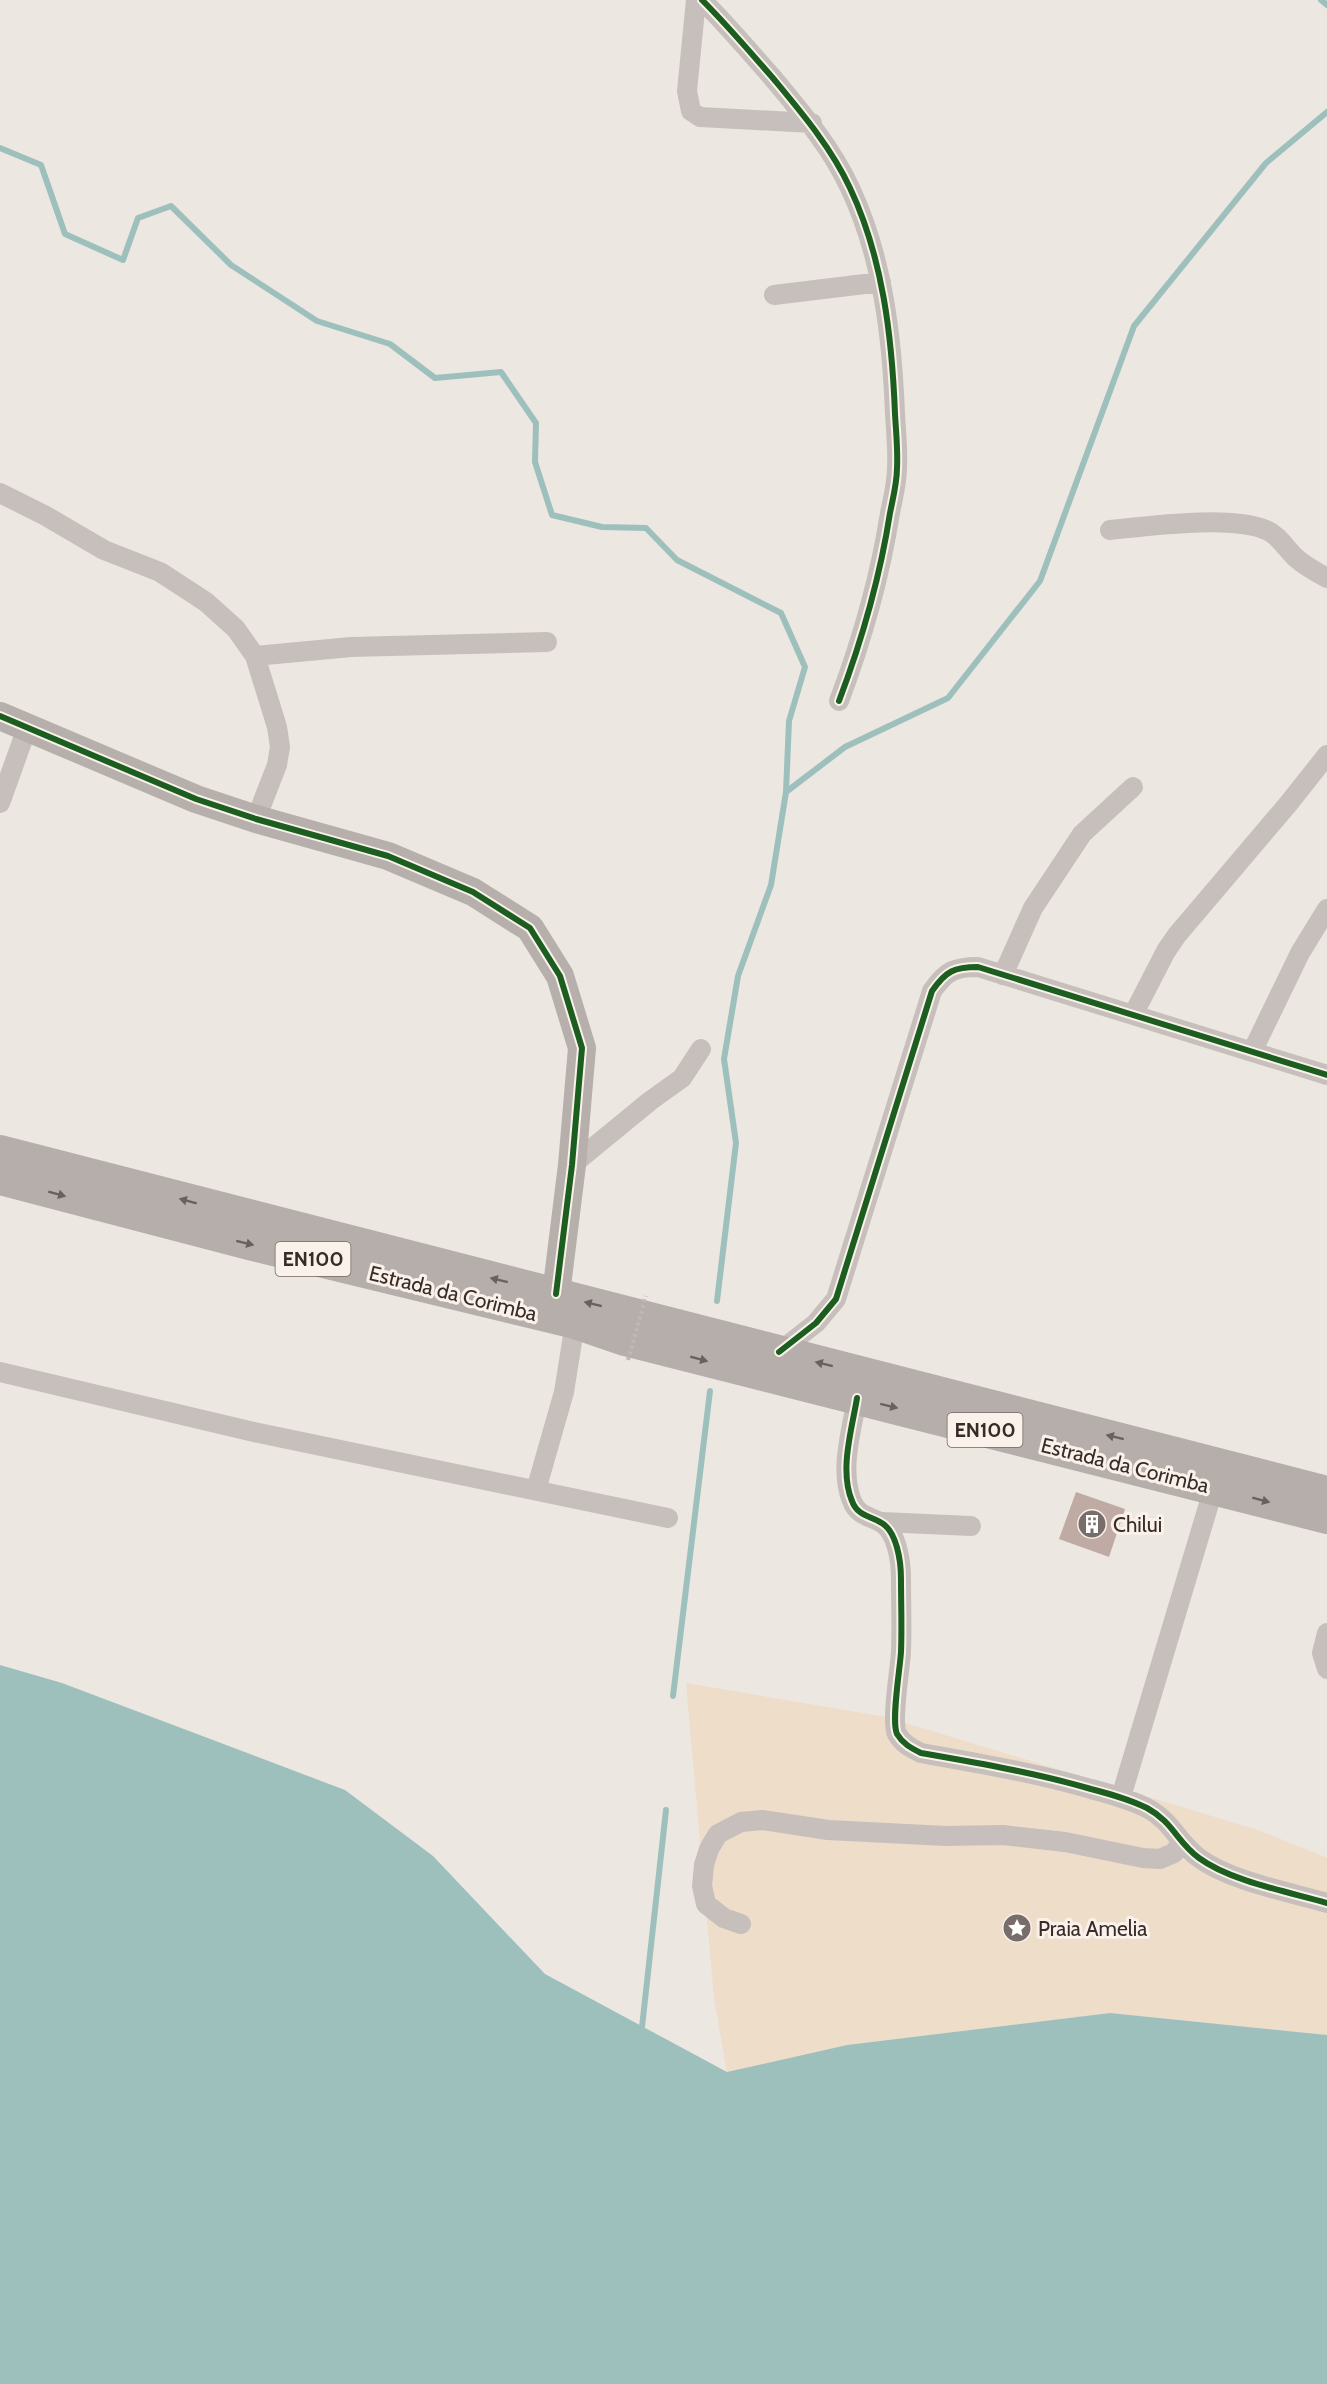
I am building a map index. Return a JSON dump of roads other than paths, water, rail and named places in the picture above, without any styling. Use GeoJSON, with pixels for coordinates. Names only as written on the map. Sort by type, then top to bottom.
{"type":"FeatureCollection","features":[{"type":"Feature","properties":{"kind":"main road","name":"Estrada da Corimba"},"geometry":{"type":"LineString","coordinates":[[0,1151],[556,1294]]}},
{"type":"Feature","properties":{"kind":"main road","name":"Estrada da Corimba"},"geometry":{"type":"LineString","coordinates":[[0,1179],[249,1244],[575,1323],[779,1352],[1327,1492]]}},
{"type":"Feature","properties":{"kind":"main road","name":"EN100"},"geometry":{"type":"LineString","coordinates":[[556,1294],[638,1332]]}},
{"type":"Feature","properties":{"kind":"main road","name":"Estrada da Corimba"},"geometry":{"type":"LineString","coordinates":[[638,1332],[857,1398],[1214,1487],[1327,1518]]}},
{"type":"Feature","properties":{"kind":"street"},"geometry":{"type":"LineString","coordinates":[[696,0],[687,91],[691,111],[700,117],[812,123]]}},
{"type":"Feature","properties":{"kind":"street"},"geometry":{"type":"LineString","coordinates":[[702,0],[734,31],[812,123],[850,186],[868,230],[880,282],[894,381],[897,469],[887,534],[870,609],[854,663],[839,701]]}},
{"type":"Feature","properties":{"kind":"street"},"geometry":{"type":"LineString","coordinates":[[774,295],[880,282]]}},
{"type":"Feature","properties":{"kind":"street"},"geometry":{"type":"LineString","coordinates":[[0,493],[46,516],[104,550],[160,572],[206,602],[236,629],[255,656],[277,727],[280,747],[277,765],[256,819]]}},
{"type":"Feature","properties":{"kind":"street"},"geometry":{"type":"LineString","coordinates":[[1110,530],[1239,524],[1266,530],[1277,537],[1296,558],[1327,578]]}},
{"type":"Feature","properties":{"kind":"street"},"geometry":{"type":"LineString","coordinates":[[255,656],[351,647],[547,642]]}},
{"type":"Feature","properties":{"kind":"street"},"geometry":{"type":"LineString","coordinates":[[0,716],[196,799],[256,819],[388,856],[472,892],[530,928],[560,976],[582,1048],[573,1165],[556,1294]]}},
{"type":"Feature","properties":{"kind":"street"},"geometry":{"type":"LineString","coordinates":[[0,803],[27,728]]}},
{"type":"Feature","properties":{"kind":"street"},"geometry":{"type":"LineString","coordinates":[[1133,1015],[1166,951],[1177,935],[1327,755]]}},
{"type":"Feature","properties":{"kind":"street"},"geometry":{"type":"LineString","coordinates":[[1004,975],[1033,908],[1082,834],[1133,787]]}},
{"type":"Feature","properties":{"kind":"street"},"geometry":{"type":"LineString","coordinates":[[1252,1052],[1300,953],[1327,909]]}},
{"type":"Feature","properties":{"kind":"street"},"geometry":{"type":"LineString","coordinates":[[779,1352],[816,1323],[836,1299],[932,991],[944,975],[961,967],[978,968],[1327,1075]]}},
{"type":"Feature","properties":{"kind":"street"},"geometry":{"type":"LineString","coordinates":[[573,1165],[650,1101],[682,1078],[701,1049]]}},
{"type":"Feature","properties":{"kind":"street"},"geometry":{"type":"LineString","coordinates":[[536,1491],[564,1392],[575,1323]]}},
{"type":"Feature","properties":{"kind":"street"},"geometry":{"type":"LineString","coordinates":[[0,1372],[254,1432],[668,1518]]}},
{"type":"Feature","properties":{"kind":"street"},"geometry":{"type":"LineString","coordinates":[[857,1398],[847,1461],[847,1481],[852,1502],[859,1512],[870,1519],[882,1522],[971,1526]]}},
{"type":"Feature","properties":{"kind":"street"},"geometry":{"type":"LineString","coordinates":[[1121,1797],[1214,1487]]}},
{"type":"Feature","properties":{"kind":"street"},"geometry":{"type":"LineString","coordinates":[[882,1522],[890,1530],[898,1553],[901,1575],[901,1653],[896,1732],[905,1745],[921,1753],[1066,1781],[1121,1797],[1164,1819],[1186,1849],[1215,1868],[1327,1904]]}},
{"type":"Feature","properties":{"kind":"street"},"geometry":{"type":"LineString","coordinates":[[1327,1633],[1322,1653],[1327,1669]]}},
{"type":"Feature","properties":{"kind":"street"},"geometry":{"type":"LineString","coordinates":[[741,1924],[724,1918],[706,1904],[702,1886],[704,1865],[709,1849],[718,1834],[741,1822],[762,1820],[828,1830],[946,1836],[1003,1835],[1065,1842],[1143,1858],[1160,1859],[1174,1853],[1182,1841]]}},
{"type":"Feature","properties":{"kind":"water"},"geometry":{"type":"Polygon","coordinates":[[[0,1665],[62,1683],[345,1790],[433,1856],[545,1974],[727,2072],[847,2045],[1110,2013],[1327,2035],[1327,2384],[0,2384],[0,1665]]]}},
{"type":"Feature","properties":{"kind":"waterway"},"geometry":{"type":"LineString","coordinates":[[1321,0],[1327,5]]}},
{"type":"Feature","properties":{"kind":"waterway"},"geometry":{"type":"LineString","coordinates":[[717,1301],[736,1143],[724,1059],[738,976],[771,885],[786,792],[845,747],[948,698],[1040,581],[1134,326],[1266,163],[1327,112]]}},
{"type":"Feature","properties":{"kind":"waterway"},"geometry":{"type":"LineString","coordinates":[[0,148],[41,165],[65,234],[123,260],[138,218],[171,206],[231,265],[317,321],[390,344],[435,378],[501,372],[536,423],[535,462],[552,515],[602,527],[646,528],[677,560],[781,613],[805,667],[789,721],[786,792]]}},
{"type":"Feature","properties":{"kind":"waterway"},"geometry":{"type":"LineString","coordinates":[[673,1696],[710,1391]]}},
{"type":"Feature","properties":{"kind":"waterway"},"geometry":{"type":"LineString","coordinates":[[642,2027],[666,1810]]}},
{"type":"Feature","properties":{"kind":"place","name":"Chilui"},"geometry":{"type":"Point","coordinates":[1092,1524]}},
{"type":"Feature","properties":{"kind":"place","name":"Praia Amelia"},"geometry":{"type":"Point","coordinates":[1017,1928]}}]}
